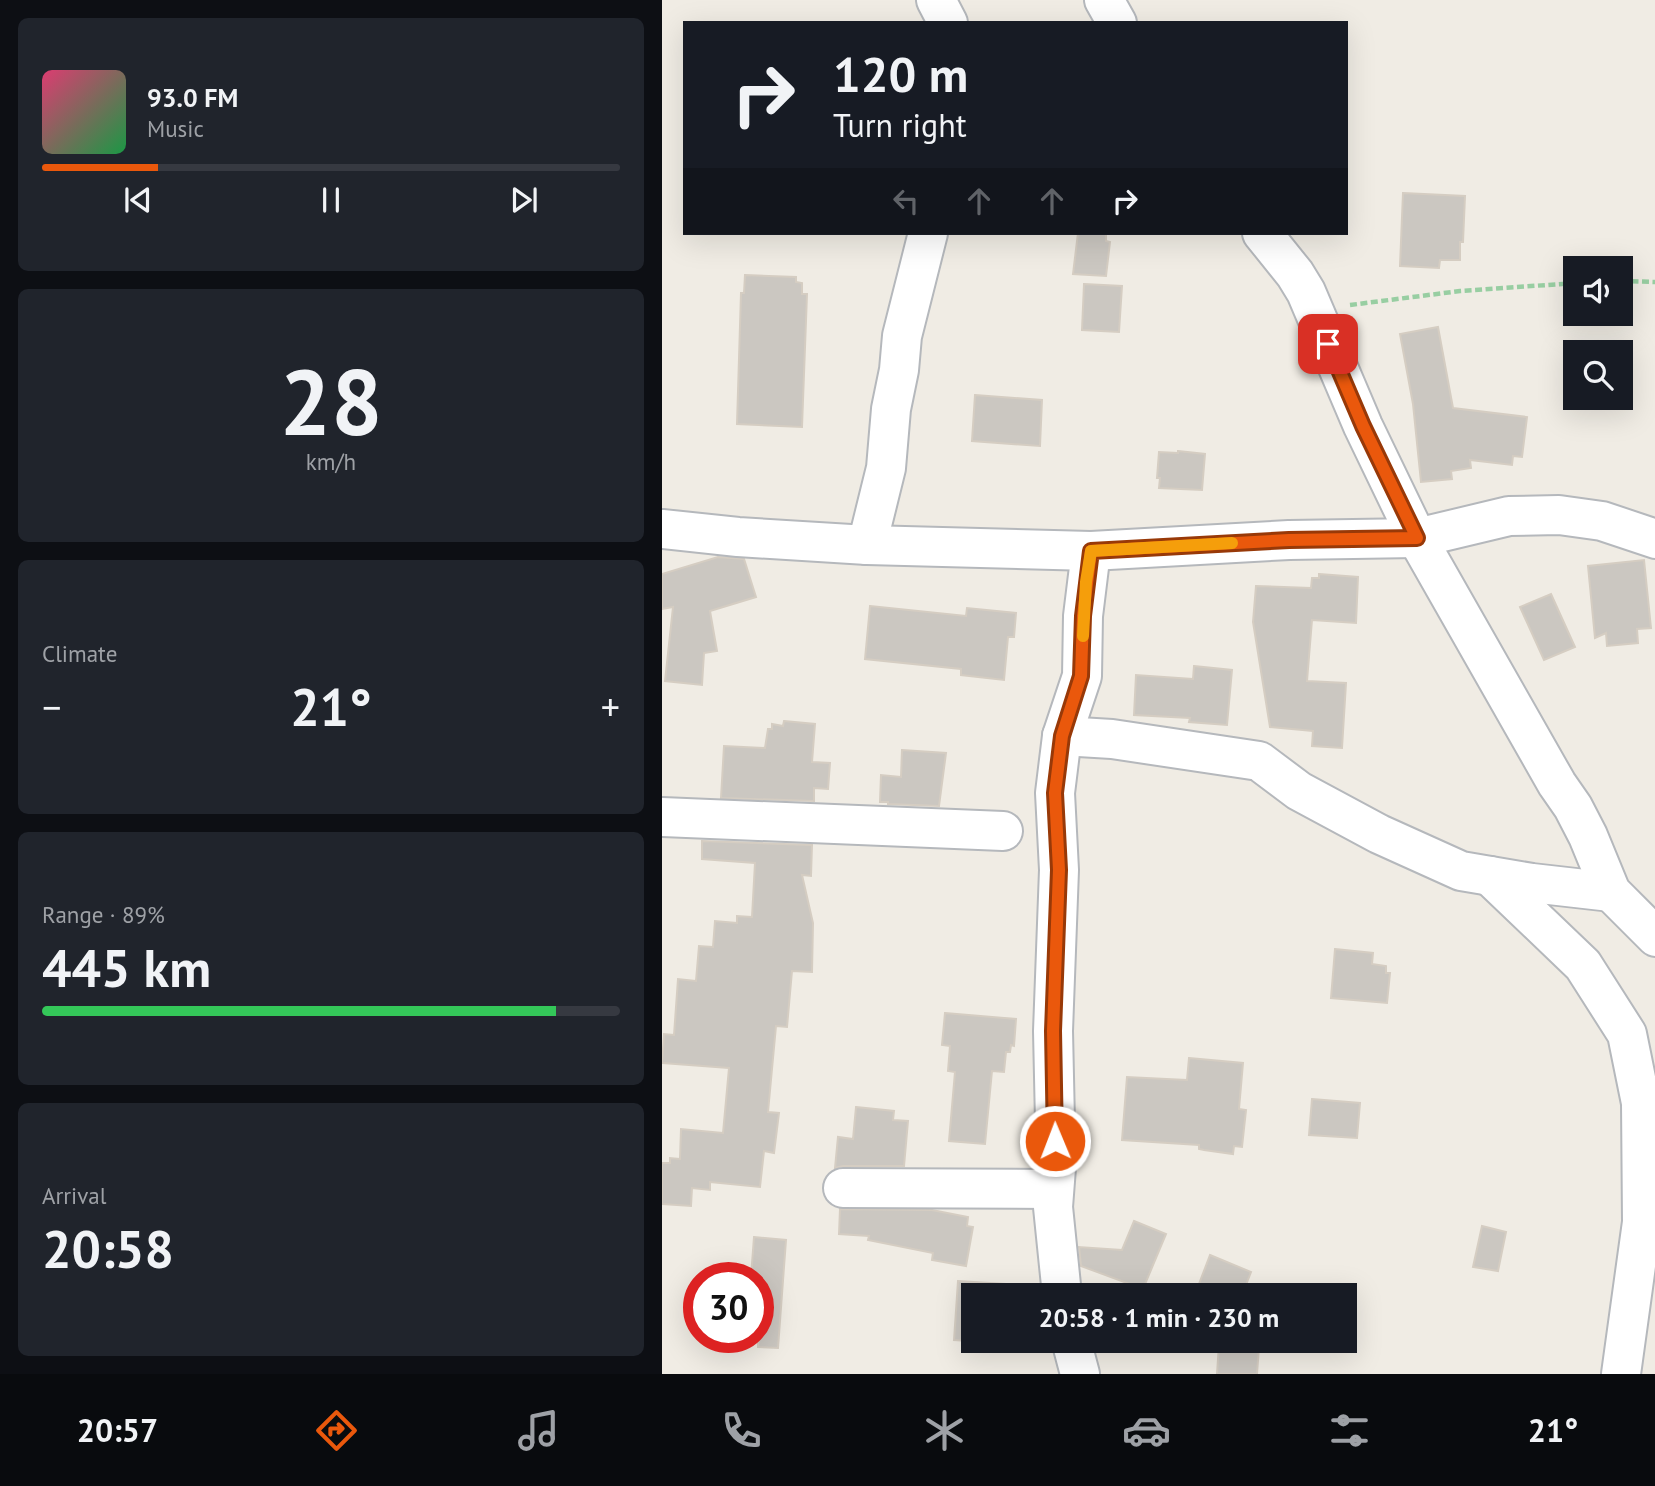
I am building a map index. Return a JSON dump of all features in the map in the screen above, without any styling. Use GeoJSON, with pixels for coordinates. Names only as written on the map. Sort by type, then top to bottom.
{"type":"FeatureCollection","features":[{"type":"Feature","properties":{"kind":"street"},"geometry":{"type":"LineString","coordinates":[[936,0],[947,21]]}},
{"type":"Feature","properties":{"kind":"street"},"geometry":{"type":"LineString","coordinates":[[1105,0],[1116,21]]}},
{"type":"Feature","properties":{"kind":"street"},"geometry":{"type":"LineString","coordinates":[[867,545],[886,468],[902,336],[927,235]]}},
{"type":"Feature","properties":{"kind":"street"},"geometry":{"type":"LineString","coordinates":[[1264,235],[1295,274],[1314,310],[1363,426],[1417,538],[1557,784],[1573,807],[1610,892],[1655,937]]}},
{"type":"Feature","properties":{"kind":"street"},"geometry":{"type":"LineString","coordinates":[[662,528],[738,537],[867,545],[1091,551],[1289,540],[1417,538],[1509,516],[1559,516],[1602,522],[1655,539]]}},
{"type":"Feature","properties":{"kind":"street"},"geometry":{"type":"LineString","coordinates":[[1060,1283],[1055,1242],[1054,1189],[1056,1168],[1053,1031],[1059,870],[1055,793],[1062,736],[1081,676],[1084,605],[1091,551]]}},
{"type":"Feature","properties":{"kind":"street"},"geometry":{"type":"LineString","coordinates":[[1062,736],[1112,739],[1259,761],[1300,791],[1379,834],[1461,870],[1610,892]]}},
{"type":"Feature","properties":{"kind":"street"},"geometry":{"type":"LineString","coordinates":[[662,817],[1003,831]]}},
{"type":"Feature","properties":{"kind":"street"},"geometry":{"type":"LineString","coordinates":[[1490,876],[1583,965],[1627,1034],[1641,1103],[1643,1222],[1621,1374]]}},
{"type":"Feature","properties":{"kind":"street"},"geometry":{"type":"LineString","coordinates":[[843,1188],[1054,1189]]}},
{"type":"Feature","properties":{"kind":"street"},"geometry":{"type":"LineString","coordinates":[[1074,1353],[1080,1374]]}},
{"type":"Feature","properties":{"kind":"path"},"geometry":{"type":"LineString","coordinates":[[1633,281],[1655,282]]}},
{"type":"Feature","properties":{"kind":"path"},"geometry":{"type":"LineString","coordinates":[[1314,310],[1460,291],[1563,284]]}},
{"type":"Feature","properties":{"kind":"building"},"geometry":{"type":"Polygon","coordinates":[[[1403,193],[1465,196],[1460,260],[1440,260],[1439,268],[1400,266],[1403,193]]]}},
{"type":"Feature","properties":{"kind":"building"},"geometry":{"type":"Polygon","coordinates":[[[1078,235],[1106,235],[1106,241],[1110,242],[1106,276],[1073,274],[1078,235]]]}},
{"type":"Feature","properties":{"kind":"building"},"geometry":{"type":"Polygon","coordinates":[[[745,275],[796,277],[796,282],[802,283],[802,294],[807,294],[802,427],[737,424],[741,293],[744,293],[745,275]]]}},
{"type":"Feature","properties":{"kind":"building"},"geometry":{"type":"Polygon","coordinates":[[[1084,284],[1122,286],[1119,332],[1082,330],[1084,284]]]}},
{"type":"Feature","properties":{"kind":"building"},"geometry":{"type":"Polygon","coordinates":[[[1438,327],[1453,408],[1527,417],[1522,457],[1513,456],[1512,465],[1470,460],[1471,468],[1451,471],[1452,479],[1421,482],[1413,404],[1400,334],[1438,327]]]}},
{"type":"Feature","properties":{"kind":"building"},"geometry":{"type":"Polygon","coordinates":[[[975,395],[1042,400],[1040,446],[972,441],[975,395]]]}},
{"type":"Feature","properties":{"kind":"building"},"geometry":{"type":"Polygon","coordinates":[[[1159,452],[1205,454],[1202,490],[1159,488],[1159,452]]]}},
{"type":"Feature","properties":{"kind":"building"},"geometry":{"type":"Polygon","coordinates":[[[718,557],[744,559],[756,597],[710,611],[717,651],[704,653],[702,685],[665,681],[673,607],[662,609],[662,574],[718,557]]]}},
{"type":"Feature","properties":{"kind":"building"},"geometry":{"type":"Polygon","coordinates":[[[1644,560],[1651,628],[1637,629],[1638,643],[1607,646],[1606,633],[1595,638],[1588,566],[1644,560]]]}},
{"type":"Feature","properties":{"kind":"building"},"geometry":{"type":"Polygon","coordinates":[[[1319,574],[1358,577],[1356,623],[1312,620],[1307,681],[1346,683],[1342,748],[1312,746],[1313,731],[1270,727],[1253,622],[1256,586],[1311,588],[1312,578],[1319,578],[1319,574]]]}},
{"type":"Feature","properties":{"kind":"building"},"geometry":{"type":"Polygon","coordinates":[[[1551,594],[1575,647],[1544,660],[1520,607],[1551,594]]]}},
{"type":"Feature","properties":{"kind":"building"},"geometry":{"type":"Polygon","coordinates":[[[870,606],[966,616],[967,608],[1016,613],[1014,637],[1008,637],[1004,680],[961,675],[961,669],[865,659],[870,606]]]}},
{"type":"Feature","properties":{"kind":"building"},"geometry":{"type":"Polygon","coordinates":[[[1194,666],[1232,670],[1227,725],[1189,722],[1190,718],[1134,715],[1136,675],[1193,679],[1194,666]]]}},
{"type":"Feature","properties":{"kind":"building"},"geometry":{"type":"Polygon","coordinates":[[[784,721],[815,724],[812,762],[830,763],[828,789],[814,788],[814,801],[721,798],[724,746],[765,748],[768,729],[772,729],[772,724],[783,726],[784,721]]]}},
{"type":"Feature","properties":{"kind":"building"},"geometry":{"type":"Polygon","coordinates":[[[902,750],[946,753],[939,806],[880,802],[881,775],[901,777],[902,750]]]}},
{"type":"Feature","properties":{"kind":"building"},"geometry":{"type":"Polygon","coordinates":[[[702,841],[812,845],[811,876],[802,875],[813,923],[812,972],[792,971],[787,1027],[776,1026],[768,1112],[779,1113],[774,1153],[764,1151],[760,1187],[710,1182],[710,1190],[692,1188],[691,1206],[662,1204],[662,1163],[670,1163],[670,1158],[680,1159],[681,1129],[723,1133],[729,1068],[662,1063],[664,1034],[674,1035],[678,979],[696,981],[699,946],[713,947],[715,921],[737,923],[737,916],[752,917],[755,863],[702,859],[702,841]]]}},
{"type":"Feature","properties":{"kind":"building"},"geometry":{"type":"Polygon","coordinates":[[[1335,949],[1373,953],[1372,964],[1386,966],[1386,973],[1390,973],[1387,1003],[1331,998],[1335,949]]]}},
{"type":"Feature","properties":{"kind":"building"},"geometry":{"type":"Polygon","coordinates":[[[945,1013],[1016,1019],[1014,1046],[1011,1045],[1010,1052],[1006,1052],[1004,1072],[992,1071],[985,1144],[949,1141],[955,1072],[948,1071],[950,1046],[942,1045],[945,1013]]]}},
{"type":"Feature","properties":{"kind":"building"},"geometry":{"type":"Polygon","coordinates":[[[1189,1058],[1243,1063],[1239,1109],[1246,1110],[1242,1147],[1234,1146],[1233,1154],[1199,1149],[1199,1145],[1122,1140],[1127,1077],[1187,1080],[1189,1058]]]}},
{"type":"Feature","properties":{"kind":"building"},"geometry":{"type":"Polygon","coordinates":[[[1312,1099],[1360,1103],[1357,1138],[1309,1135],[1312,1099]]]}},
{"type":"Feature","properties":{"kind":"building"},"geometry":{"type":"Polygon","coordinates":[[[856,1107],[894,1111],[893,1120],[908,1121],[904,1166],[835,1168],[838,1137],[853,1139],[856,1107]]]}},
{"type":"Feature","properties":{"kind":"building"},"geometry":{"type":"Polygon","coordinates":[[[840,1209],[932,1210],[968,1217],[967,1226],[973,1227],[966,1266],[932,1260],[933,1253],[868,1240],[869,1236],[839,1234],[840,1209]]]}},
{"type":"Feature","properties":{"kind":"building"},"geometry":{"type":"Polygon","coordinates":[[[1134,1221],[1166,1234],[1146,1283],[1127,1283],[1081,1266],[1079,1247],[1122,1250],[1134,1221]]]}},
{"type":"Feature","properties":{"kind":"building"},"geometry":{"type":"Polygon","coordinates":[[[1482,1226],[1506,1232],[1498,1271],[1473,1267],[1482,1226]]]}},
{"type":"Feature","properties":{"kind":"building"},"geometry":{"type":"Polygon","coordinates":[[[754,1237],[786,1240],[778,1348],[774,1348],[774,1262],[752,1262],[754,1237]]]}},
{"type":"Feature","properties":{"kind":"building"},"geometry":{"type":"Polygon","coordinates":[[[1210,1255],[1251,1272],[1247,1283],[1199,1283],[1210,1255]]]}},
{"type":"Feature","properties":{"kind":"building"},"geometry":{"type":"Polygon","coordinates":[[[958,1281],[990,1283],[961,1283],[961,1340],[954,1340],[958,1281]]]}},
{"type":"Feature","properties":{"kind":"building"},"geometry":{"type":"Polygon","coordinates":[[[1218,1353],[1259,1353],[1257,1374],[1217,1374],[1218,1353]]]}},
{"type":"Feature","properties":{"kind":"slow traffic"},"geometry":{"type":"LineString","coordinates":[[1083,636],[1091,551],[1232,543]]}},
{"type":"Feature","properties":{"kind":"route"},"geometry":{"type":"LineString","coordinates":[[1055,1141],[1053,1031],[1059,870],[1055,793],[1062,736],[1081,676],[1084,653],[1083,616],[1091,551],[1289,540],[1417,538],[1363,426],[1328,344]]}}]}
